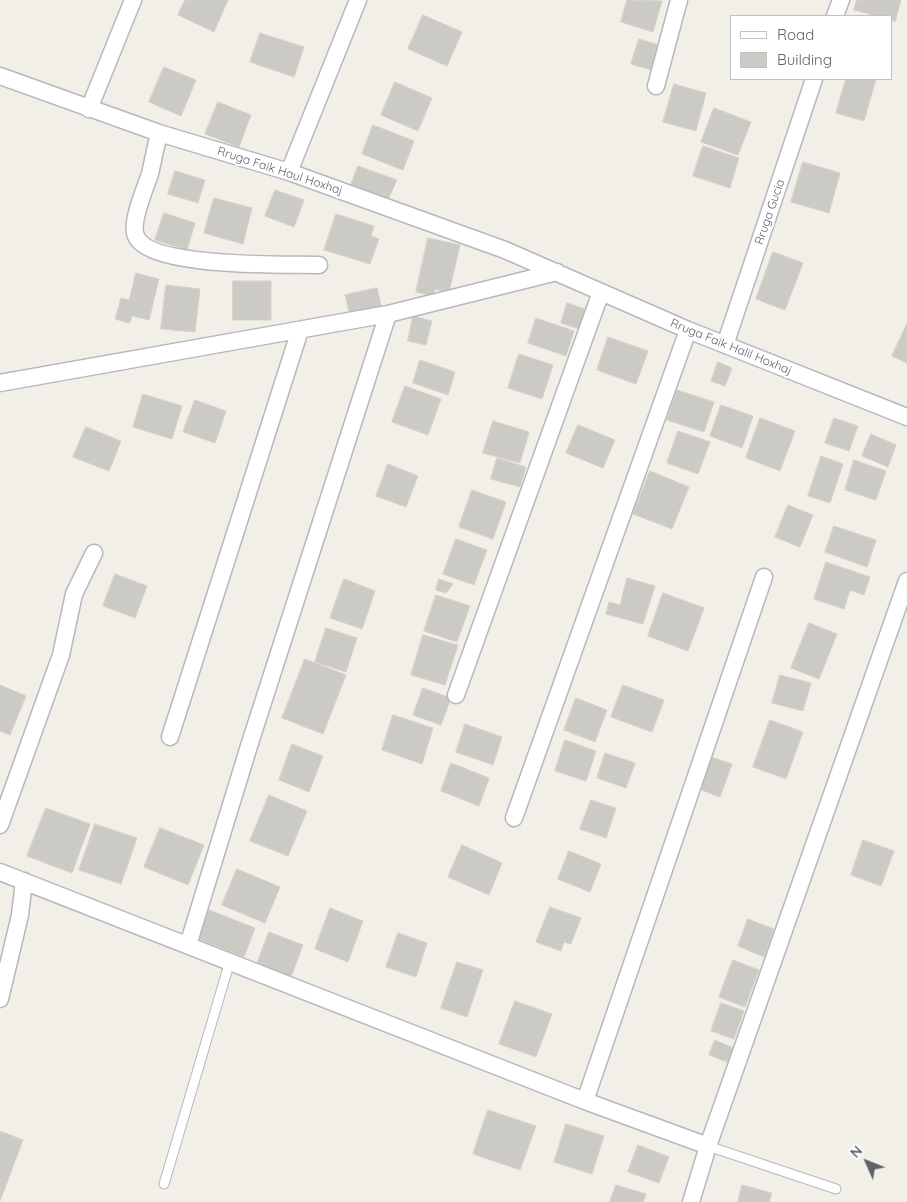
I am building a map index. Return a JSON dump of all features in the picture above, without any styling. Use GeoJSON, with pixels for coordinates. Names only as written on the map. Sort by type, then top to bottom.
{"type":"FeatureCollection","features":[{"type":"Feature","properties":{"kind":"street"},"geometry":{"type":"LineString","coordinates":[[89,109],[133,0]]}},
{"type":"Feature","properties":{"kind":"street"},"geometry":{"type":"LineString","coordinates":[[289,172],[358,0]]}},
{"type":"Feature","properties":{"kind":"street"},"geometry":{"type":"LineString","coordinates":[[656,86],[679,0]]}},
{"type":"Feature","properties":{"kind":"street"},"geometry":{"type":"LineString","coordinates":[[835,15],[841,0]]}},
{"type":"Feature","properties":{"kind":"street","name":"Rruga Faik Haul Hoxhaj"},"geometry":{"type":"LineString","coordinates":[[0,76],[159,133],[289,172],[505,250],[557,272]]}},
{"type":"Feature","properties":{"kind":"street","name":"Rruga Gucia"},"geometry":{"type":"LineString","coordinates":[[725,345],[814,80]]}},
{"type":"Feature","properties":{"kind":"street"},"geometry":{"type":"LineString","coordinates":[[159,133],[150,172],[135,220],[135,233],[139,242],[166,255],[198,261],[319,265]]}},
{"type":"Feature","properties":{"kind":"street"},"geometry":{"type":"LineString","coordinates":[[0,383],[388,314],[557,272]]}},
{"type":"Feature","properties":{"kind":"street","name":"Rruga Faik Halil Hoxhaj"},"geometry":{"type":"LineString","coordinates":[[557,272],[688,330],[907,417]]}},
{"type":"Feature","properties":{"kind":"street"},"geometry":{"type":"LineString","coordinates":[[456,695],[601,292]]}},
{"type":"Feature","properties":{"kind":"street"},"geometry":{"type":"LineString","coordinates":[[188,945],[252,737],[388,314]]}},
{"type":"Feature","properties":{"kind":"street"},"geometry":{"type":"LineString","coordinates":[[170,737],[300,330]]}},
{"type":"Feature","properties":{"kind":"street"},"geometry":{"type":"LineString","coordinates":[[514,818],[688,330]]}},
{"type":"Feature","properties":{"kind":"street"},"geometry":{"type":"LineString","coordinates":[[0,825],[62,655],[74,594],[94,553]]}},
{"type":"Feature","properties":{"kind":"street"},"geometry":{"type":"LineString","coordinates":[[585,1101],[764,577]]}},
{"type":"Feature","properties":{"kind":"street"},"geometry":{"type":"LineString","coordinates":[[691,1202],[708,1146],[907,581]]}},
{"type":"Feature","properties":{"kind":"street"},"geometry":{"type":"LineString","coordinates":[[0,872],[585,1101],[708,1146]]}},
{"type":"Feature","properties":{"kind":"street"},"geometry":{"type":"LineString","coordinates":[[0,999],[20,915],[24,881]]}},
{"type":"Feature","properties":{"kind":"lane"},"geometry":{"type":"LineString","coordinates":[[164,1184],[230,961]]}},
{"type":"Feature","properties":{"kind":"lane"},"geometry":{"type":"LineString","coordinates":[[708,1146],[836,1189]]}},
{"type":"Feature","properties":{"kind":"building"},"geometry":{"type":"Polygon","coordinates":[[[185,0],[228,0],[214,32],[178,15],[185,0]]]}},
{"type":"Feature","properties":{"kind":"building"},"geometry":{"type":"Polygon","coordinates":[[[627,0],[662,1],[653,32],[621,22],[627,0]]]}},
{"type":"Feature","properties":{"kind":"building"},"geometry":{"type":"Polygon","coordinates":[[[857,0],[901,0],[895,22],[892,20],[892,15],[872,15],[854,10],[857,0]]]}},
{"type":"Feature","properties":{"kind":"building"},"geometry":{"type":"Polygon","coordinates":[[[423,15],[462,32],[447,66],[408,49],[423,15]]]}},
{"type":"Feature","properties":{"kind":"building"},"geometry":{"type":"Polygon","coordinates":[[[260,33],[304,47],[294,77],[250,62],[260,33]]]}},
{"type":"Feature","properties":{"kind":"building"},"geometry":{"type":"Polygon","coordinates":[[[639,39],[659,45],[652,70],[631,64],[639,39]]]}},
{"type":"Feature","properties":{"kind":"building"},"geometry":{"type":"Polygon","coordinates":[[[164,67],[196,80],[181,116],[149,102],[164,67]]]}},
{"type":"Feature","properties":{"kind":"building"},"geometry":{"type":"Polygon","coordinates":[[[846,80],[876,80],[864,121],[836,113],[846,80]]]}},
{"type":"Feature","properties":{"kind":"building"},"geometry":{"type":"Polygon","coordinates":[[[395,82],[432,98],[418,131],[381,115],[395,82]]]}},
{"type":"Feature","properties":{"kind":"building"},"geometry":{"type":"Polygon","coordinates":[[[674,84],[706,93],[696,131],[663,122],[674,84]]]}},
{"type":"Feature","properties":{"kind":"building"},"geometry":{"type":"Polygon","coordinates":[[[218,102],[251,115],[239,147],[205,134],[218,102]]]}},
{"type":"Feature","properties":{"kind":"building"},"geometry":{"type":"Polygon","coordinates":[[[714,108],[751,122],[738,155],[701,142],[714,108]]]}},
{"type":"Feature","properties":{"kind":"building"},"geometry":{"type":"Polygon","coordinates":[[[373,125],[414,141],[403,170],[362,154],[373,125]]]}},
{"type":"Feature","properties":{"kind":"building"},"geometry":{"type":"Polygon","coordinates":[[[703,146],[739,158],[730,188],[693,176],[703,146]]]}},
{"type":"Feature","properties":{"kind":"building"},"geometry":{"type":"Polygon","coordinates":[[[803,162],[840,173],[829,213],[791,202],[803,162]]]}},
{"type":"Feature","properties":{"kind":"building"},"geometry":{"type":"Polygon","coordinates":[[[358,166],[397,180],[386,204],[349,190],[358,166]]]}},
{"type":"Feature","properties":{"kind":"building"},"geometry":{"type":"Polygon","coordinates":[[[175,171],[205,180],[198,203],[168,194],[175,171]]]}},
{"type":"Feature","properties":{"kind":"building"},"geometry":{"type":"Polygon","coordinates":[[[275,190],[304,200],[294,227],[265,216],[275,190]]]}},
{"type":"Feature","properties":{"kind":"building"},"geometry":{"type":"Polygon","coordinates":[[[214,198],[252,208],[243,244],[204,233],[214,198]]]}},
{"type":"Feature","properties":{"kind":"building"},"geometry":{"type":"Polygon","coordinates":[[[164,213],[195,223],[187,250],[155,240],[164,213]]]}},
{"type":"Feature","properties":{"kind":"building"},"geometry":{"type":"Polygon","coordinates":[[[336,214],[374,226],[371,236],[379,239],[370,264],[324,250],[336,214]]]}},
{"type":"Feature","properties":{"kind":"building"},"geometry":{"type":"Polygon","coordinates":[[[428,238],[460,245],[449,292],[435,289],[433,296],[416,292],[428,238]]]}},
{"type":"Feature","properties":{"kind":"building"},"geometry":{"type":"Polygon","coordinates":[[[773,252],[803,263],[785,310],[756,299],[773,252]]]}},
{"type":"Feature","properties":{"kind":"building"},"geometry":{"type":"Polygon","coordinates":[[[136,273],[159,279],[149,320],[132,316],[130,323],[115,319],[121,298],[129,300],[136,273]]]}},
{"type":"Feature","properties":{"kind":"building"},"geometry":{"type":"Polygon","coordinates":[[[233,281],[271,281],[271,320],[233,320],[233,281]]]}},
{"type":"Feature","properties":{"kind":"building"},"geometry":{"type":"Polygon","coordinates":[[[166,285],[200,289],[195,332],[161,329],[166,285]]]}},
{"type":"Feature","properties":{"kind":"building"},"geometry":{"type":"Polygon","coordinates":[[[377,288],[382,309],[350,316],[345,295],[377,288]]]}},
{"type":"Feature","properties":{"kind":"building"},"geometry":{"type":"Polygon","coordinates":[[[567,303],[585,309],[579,329],[561,323],[567,303]]]}},
{"type":"Feature","properties":{"kind":"building"},"geometry":{"type":"Polygon","coordinates":[[[413,316],[432,321],[426,345],[408,341],[413,316]]]}},
{"type":"Feature","properties":{"kind":"building"},"geometry":{"type":"Polygon","coordinates":[[[536,318],[574,331],[566,356],[528,343],[536,318]]]}},
{"type":"Feature","properties":{"kind":"building"},"geometry":{"type":"Polygon","coordinates":[[[907,324],[907,363],[892,356],[907,324]]]}},
{"type":"Feature","properties":{"kind":"building"},"geometry":{"type":"Polygon","coordinates":[[[608,337],[648,351],[636,384],[597,370],[608,337]]]}},
{"type":"Feature","properties":{"kind":"building"},"geometry":{"type":"Polygon","coordinates":[[[519,354],[553,365],[542,399],[508,388],[519,354]]]}},
{"type":"Feature","properties":{"kind":"building"},"geometry":{"type":"Polygon","coordinates":[[[420,360],[455,372],[448,395],[413,383],[420,360]]]}},
{"type":"Feature","properties":{"kind":"building"},"geometry":{"type":"Polygon","coordinates":[[[718,362],[732,368],[725,386],[711,381],[718,362]]]}},
{"type":"Feature","properties":{"kind":"building"},"geometry":{"type":"Polygon","coordinates":[[[405,386],[441,399],[428,435],[392,422],[405,386]]]}},
{"type":"Feature","properties":{"kind":"building"},"geometry":{"type":"Polygon","coordinates":[[[677,390],[714,402],[704,432],[667,420],[677,390]]]}},
{"type":"Feature","properties":{"kind":"building"},"geometry":{"type":"Polygon","coordinates":[[[143,394],[182,406],[172,439],[133,427],[143,394]]]}},
{"type":"Feature","properties":{"kind":"building"},"geometry":{"type":"Polygon","coordinates":[[[195,400],[226,411],[215,443],[183,432],[195,400]]]}},
{"type":"Feature","properties":{"kind":"building"},"geometry":{"type":"Polygon","coordinates":[[[721,405],[753,416],[742,448],[710,436],[721,405]]]}},
{"type":"Feature","properties":{"kind":"building"},"geometry":{"type":"Polygon","coordinates":[[[760,418],[795,431],[780,471],[746,458],[760,418]]]}},
{"type":"Feature","properties":{"kind":"building"},"geometry":{"type":"Polygon","coordinates":[[[834,418],[858,426],[849,451],[825,443],[834,418]]]}},
{"type":"Feature","properties":{"kind":"building"},"geometry":{"type":"Polygon","coordinates":[[[493,421],[529,432],[520,463],[483,453],[493,421]]]}},
{"type":"Feature","properties":{"kind":"building"},"geometry":{"type":"Polygon","coordinates":[[[578,425],[615,440],[603,468],[566,453],[578,425]]]}},
{"type":"Feature","properties":{"kind":"building"},"geometry":{"type":"Polygon","coordinates":[[[86,427],[121,441],[109,471],[73,457],[86,427]]]}},
{"type":"Feature","properties":{"kind":"building"},"geometry":{"type":"Polygon","coordinates":[[[678,431],[710,442],[698,474],[667,463],[678,431]]]}},
{"type":"Feature","properties":{"kind":"building"},"geometry":{"type":"Polygon","coordinates":[[[871,434],[896,445],[888,467],[862,456],[871,434]]]}},
{"type":"Feature","properties":{"kind":"building"},"geometry":{"type":"Polygon","coordinates":[[[821,456],[843,464],[830,503],[808,496],[821,456]]]}},
{"type":"Feature","properties":{"kind":"building"},"geometry":{"type":"Polygon","coordinates":[[[497,458],[526,467],[520,487],[491,479],[497,458]]]}},
{"type":"Feature","properties":{"kind":"building"},"geometry":{"type":"Polygon","coordinates":[[[854,460],[886,471],[876,500],[845,490],[854,460]]]}},
{"type":"Feature","properties":{"kind":"building"},"geometry":{"type":"Polygon","coordinates":[[[388,464],[418,476],[406,507],[376,496],[388,464]]]}},
{"type":"Feature","properties":{"kind":"building"},"geometry":{"type":"Polygon","coordinates":[[[650,471],[689,487],[672,529],[633,514],[650,471]]]}},
{"type":"Feature","properties":{"kind":"building"},"geometry":{"type":"Polygon","coordinates":[[[472,490],[506,502],[493,539],[459,527],[472,490]]]}},
{"type":"Feature","properties":{"kind":"building"},"geometry":{"type":"Polygon","coordinates":[[[788,505],[813,515],[800,547],[775,537],[788,505]]]}},
{"type":"Feature","properties":{"kind":"building"},"geometry":{"type":"Polygon","coordinates":[[[834,526],[876,540],[867,567],[825,552],[834,526]]]}},
{"type":"Feature","properties":{"kind":"building"},"geometry":{"type":"Polygon","coordinates":[[[456,539],[487,550],[474,585],[443,574],[456,539]]]}},
{"type":"Feature","properties":{"kind":"building"},"geometry":{"type":"Polygon","coordinates":[[[826,562],[870,577],[864,595],[850,590],[844,609],[814,599],[826,562]]]}},
{"type":"Feature","properties":{"kind":"building"},"geometry":{"type":"Polygon","coordinates":[[[115,574],[147,586],[135,618],[103,606],[115,574]]]}},
{"type":"Feature","properties":{"kind":"building"},"geometry":{"type":"Polygon","coordinates":[[[627,578],[655,586],[643,624],[606,614],[609,602],[620,605],[627,578]]]}},
{"type":"Feature","properties":{"kind":"building"},"geometry":{"type":"Polygon","coordinates":[[[344,579],[375,591],[362,629],[330,618],[344,579]]]}},
{"type":"Feature","properties":{"kind":"building"},"geometry":{"type":"Polygon","coordinates":[[[439,579],[453,584],[446,593],[436,590],[439,579]]]}},
{"type":"Feature","properties":{"kind":"building"},"geometry":{"type":"Polygon","coordinates":[[[663,593],[704,608],[688,651],[648,636],[663,593]]]}},
{"type":"Feature","properties":{"kind":"building"},"geometry":{"type":"Polygon","coordinates":[[[436,595],[470,606],[457,642],[424,631],[436,595]]]}},
{"type":"Feature","properties":{"kind":"building"},"geometry":{"type":"Polygon","coordinates":[[[809,623],[837,634],[819,679],[791,668],[809,623]]]}},
{"type":"Feature","properties":{"kind":"building"},"geometry":{"type":"Polygon","coordinates":[[[326,628],[357,638],[346,672],[315,662],[326,628]]]}},
{"type":"Feature","properties":{"kind":"building"},"geometry":{"type":"Polygon","coordinates":[[[423,635],[458,645],[445,685],[411,675],[423,635]]]}},
{"type":"Feature","properties":{"kind":"building"},"geometry":{"type":"Polygon","coordinates":[[[305,659],[346,675],[323,734],[282,718],[305,659]]]}},
{"type":"Feature","properties":{"kind":"building"},"geometry":{"type":"Polygon","coordinates":[[[780,675],[811,683],[803,711],[772,703],[780,675]]]}},
{"type":"Feature","properties":{"kind":"building"},"geometry":{"type":"Polygon","coordinates":[[[0,685],[26,696],[10,735],[0,731],[0,685]]]}},
{"type":"Feature","properties":{"kind":"building"},"geometry":{"type":"Polygon","coordinates":[[[623,685],[664,700],[652,732],[611,717],[623,685]]]}},
{"type":"Feature","properties":{"kind":"building"},"geometry":{"type":"Polygon","coordinates":[[[423,688],[451,698],[441,725],[413,715],[423,688]]]}},
{"type":"Feature","properties":{"kind":"building"},"geometry":{"type":"Polygon","coordinates":[[[576,698],[607,710],[595,742],[564,730],[576,698]]]}},
{"type":"Feature","properties":{"kind":"building"},"geometry":{"type":"Polygon","coordinates":[[[393,715],[433,728],[422,764],[382,750],[393,715]]]}},
{"type":"Feature","properties":{"kind":"building"},"geometry":{"type":"Polygon","coordinates":[[[770,720],[803,732],[786,779],[753,767],[770,720]]]}},
{"type":"Feature","properties":{"kind":"building"},"geometry":{"type":"Polygon","coordinates":[[[465,724],[502,737],[493,765],[456,752],[465,724]]]}},
{"type":"Feature","properties":{"kind":"building"},"geometry":{"type":"Polygon","coordinates":[[[565,740],[596,751],[586,781],[555,771],[565,740]]]}},
{"type":"Feature","properties":{"kind":"building"},"geometry":{"type":"Polygon","coordinates":[[[292,744],[323,756],[309,792],[279,780],[292,744]]]}},
{"type":"Feature","properties":{"kind":"building"},"geometry":{"type":"Polygon","coordinates":[[[605,753],[635,763],[626,788],[597,778],[605,753]]]}},
{"type":"Feature","properties":{"kind":"building"},"geometry":{"type":"Polygon","coordinates":[[[711,757],[732,764],[720,797],[699,789],[711,757]]]}},
{"type":"Feature","properties":{"kind":"building"},"geometry":{"type":"Polygon","coordinates":[[[451,763],[489,778],[479,806],[441,791],[451,763]]]}},
{"type":"Feature","properties":{"kind":"building"},"geometry":{"type":"Polygon","coordinates":[[[269,795],[307,811],[288,856],[250,841],[269,795]]]}},
{"type":"Feature","properties":{"kind":"building"},"geometry":{"type":"Polygon","coordinates":[[[591,800],[616,808],[606,838],[580,829],[591,800]]]}},
{"type":"Feature","properties":{"kind":"building"},"geometry":{"type":"Polygon","coordinates":[[[46,808],[90,824],[72,873],[27,856],[46,808]]]}},
{"type":"Feature","properties":{"kind":"building"},"geometry":{"type":"Polygon","coordinates":[[[95,824],[137,838],[121,884],[79,870],[95,824]]]}},
{"type":"Feature","properties":{"kind":"building"},"geometry":{"type":"Polygon","coordinates":[[[160,828],[204,845],[188,885],[144,867],[160,828]]]}},
{"type":"Feature","properties":{"kind":"building"},"geometry":{"type":"Polygon","coordinates":[[[863,840],[894,851],[881,886],[851,875],[863,840]]]}},
{"type":"Feature","properties":{"kind":"building"},"geometry":{"type":"Polygon","coordinates":[[[462,845],[502,863],[489,895],[448,877],[462,845]]]}},
{"type":"Feature","properties":{"kind":"building"},"geometry":{"type":"Polygon","coordinates":[[[569,851],[601,864],[590,892],[558,879],[569,851]]]}},
{"type":"Feature","properties":{"kind":"building"},"geometry":{"type":"Polygon","coordinates":[[[237,869],[280,887],[265,923],[222,905],[237,869]]]}},
{"type":"Feature","properties":{"kind":"building"},"geometry":{"type":"Polygon","coordinates":[[[550,907],[581,918],[571,944],[564,942],[561,951],[536,942],[550,907]]]}},
{"type":"Feature","properties":{"kind":"building"},"geometry":{"type":"Polygon","coordinates":[[[330,908],[363,921],[348,962],[315,949],[330,908]]]}},
{"type":"Feature","properties":{"kind":"building"},"geometry":{"type":"Polygon","coordinates":[[[209,910],[255,928],[244,957],[198,939],[209,910]]]}},
{"type":"Feature","properties":{"kind":"building"},"geometry":{"type":"Polygon","coordinates":[[[748,919],[774,929],[764,957],[738,946],[748,919]]]}},
{"type":"Feature","properties":{"kind":"building"},"geometry":{"type":"Polygon","coordinates":[[[269,932],[303,945],[291,977],[257,964],[269,932]]]}},
{"type":"Feature","properties":{"kind":"building"},"geometry":{"type":"Polygon","coordinates":[[[398,933],[427,943],[416,977],[386,967],[398,933]]]}},
{"type":"Feature","properties":{"kind":"building"},"geometry":{"type":"Polygon","coordinates":[[[733,960],[759,970],[745,1007],[719,997],[733,960]]]}},
{"type":"Feature","properties":{"kind":"building"},"geometry":{"type":"Polygon","coordinates":[[[457,962],[483,970],[467,1017],[441,1008],[457,962]]]}},
{"type":"Feature","properties":{"kind":"building"},"geometry":{"type":"Polygon","coordinates":[[[515,1001],[552,1014],[536,1057],[499,1044],[515,1001]]]}},
{"type":"Feature","properties":{"kind":"building"},"geometry":{"type":"Polygon","coordinates":[[[721,1003],[744,1011],[734,1039],[711,1031],[721,1003]]]}},
{"type":"Feature","properties":{"kind":"building"},"geometry":{"type":"Polygon","coordinates":[[[715,1040],[733,1048],[727,1062],[709,1055],[715,1040]]]}},
{"type":"Feature","properties":{"kind":"building"},"geometry":{"type":"Polygon","coordinates":[[[488,1110],[536,1126],[520,1170],[473,1154],[488,1110]]]}},
{"type":"Feature","properties":{"kind":"building"},"geometry":{"type":"Polygon","coordinates":[[[566,1124],[604,1136],[592,1174],[554,1162],[566,1124]]]}},
{"type":"Feature","properties":{"kind":"building"},"geometry":{"type":"Polygon","coordinates":[[[0,1131],[23,1140],[0,1201],[0,1131]]]}},
{"type":"Feature","properties":{"kind":"building"},"geometry":{"type":"Polygon","coordinates":[[[638,1145],[669,1157],[659,1183],[628,1172],[638,1145]]]}},
{"type":"Feature","properties":{"kind":"building"},"geometry":{"type":"Polygon","coordinates":[[[616,1185],[646,1194],[643,1202],[610,1202],[616,1185]]]}},
{"type":"Feature","properties":{"kind":"building"},"geometry":{"type":"Polygon","coordinates":[[[742,1185],[772,1193],[769,1202],[738,1202],[742,1185]]]}}]}
